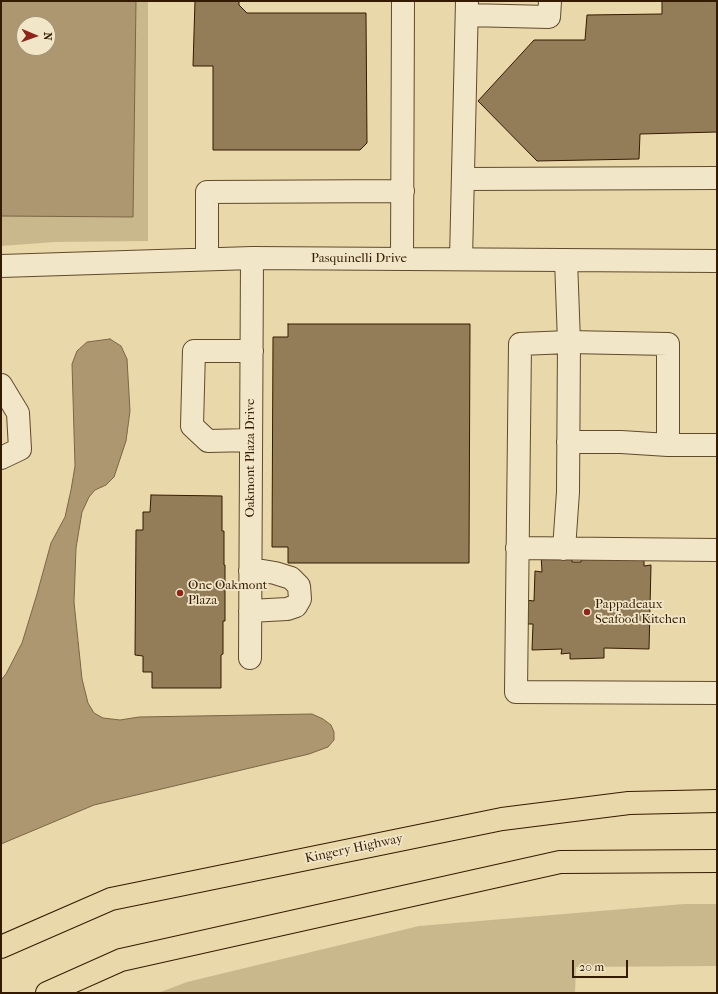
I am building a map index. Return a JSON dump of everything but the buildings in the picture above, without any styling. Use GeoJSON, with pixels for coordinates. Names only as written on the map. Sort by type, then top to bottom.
{"type":"FeatureCollection","features":[{"type":"Feature","properties":{"kind":"highway","name":"Kingery Highway"},"geometry":{"type":"LineString","coordinates":[[1,947],[111,899],[502,819],[629,803],[717,801]]}},
{"type":"Feature","properties":{"kind":"highway"},"geometry":{"type":"LineString","coordinates":[[47,993],[121,960],[560,862],[717,861]]}},
{"type":"Feature","properties":{"kind":"street"},"geometry":{"type":"LineString","coordinates":[[402,259],[403,1]]}},
{"type":"Feature","properties":{"kind":"street"},"geometry":{"type":"LineString","coordinates":[[461,259],[467,8],[549,17],[550,1]]}},
{"type":"Feature","properties":{"kind":"street"},"geometry":{"type":"LineString","coordinates":[[463,179],[717,178]]}},
{"type":"Feature","properties":{"kind":"street"},"geometry":{"type":"LineString","coordinates":[[207,259],[206,192],[403,191]]}},
{"type":"Feature","properties":{"kind":"street","name":"Pasquinelli Drive"},"geometry":{"type":"LineString","coordinates":[[1,266],[252,258],[717,261]]}},
{"type":"Feature","properties":{"kind":"street","name":"Oakmont Plaza Drive"},"geometry":{"type":"LineString","coordinates":[[250,658],[252,258]]}},
{"type":"Feature","properties":{"kind":"street"},"geometry":{"type":"LineString","coordinates":[[564,549],[568,492],[569,342],[566,260]]}},
{"type":"Feature","properties":{"kind":"street"},"geometry":{"type":"LineString","coordinates":[[668,445],[668,344],[569,342],[520,344],[516,692],[717,693]]}},
{"type":"Feature","properties":{"kind":"street"},"geometry":{"type":"LineString","coordinates":[[251,440],[208,441],[192,426],[194,351],[252,351]]}},
{"type":"Feature","properties":{"kind":"street"},"geometry":{"type":"LineString","coordinates":[[1,385],[18,413],[20,449],[1,458]]}},
{"type":"Feature","properties":{"kind":"street"},"geometry":{"type":"LineString","coordinates":[[568,442],[717,445]]}},
{"type":"Feature","properties":{"kind":"street"},"geometry":{"type":"LineString","coordinates":[[517,548],[717,550]]}},
{"type":"Feature","properties":{"kind":"street"},"geometry":{"type":"LineString","coordinates":[[250,571],[275,573],[291,578],[299,586],[300,599],[296,606],[287,609],[250,612]]}},
{"type":"Feature","properties":{"kind":"shaded area"},"geometry":{"type":"Polygon","coordinates":[[[1,1],[148,1],[148,241],[55,242],[1,246],[1,1]]]}},
{"type":"Feature","properties":{"kind":"shaded area"},"geometry":{"type":"Polygon","coordinates":[[[1,1],[136,1],[133,217],[1,216],[1,1]]]}},
{"type":"Feature","properties":{"kind":"shaded area"},"geometry":{"type":"Polygon","coordinates":[[[110,339],[121,346],[127,359],[130,411],[126,441],[114,477],[106,485],[95,490],[89,497],[82,512],[76,548],[74,602],[82,679],[88,703],[94,713],[103,718],[120,720],[139,717],[312,714],[331,725],[334,732],[334,740],[328,747],[309,754],[94,805],[1,844],[1,680],[6,674],[22,643],[51,543],[65,517],[75,466],[72,364],[77,351],[87,342],[110,339]]]}},
{"type":"Feature","properties":{"kind":"shaded area"},"geometry":{"type":"Polygon","coordinates":[[[684,904],[717,904],[717,966],[576,967],[575,993],[158,993],[187,982],[419,926],[684,904]]]}},
{"type":"Feature","properties":{"kind":"place","name":"One Oakmont Plaza"},"geometry":{"type":"Point","coordinates":[180,593]}},
{"type":"Feature","properties":{"kind":"place","name":"Pappadeaux Seafood Kitchen"},"geometry":{"type":"Point","coordinates":[587,612]}}]}
